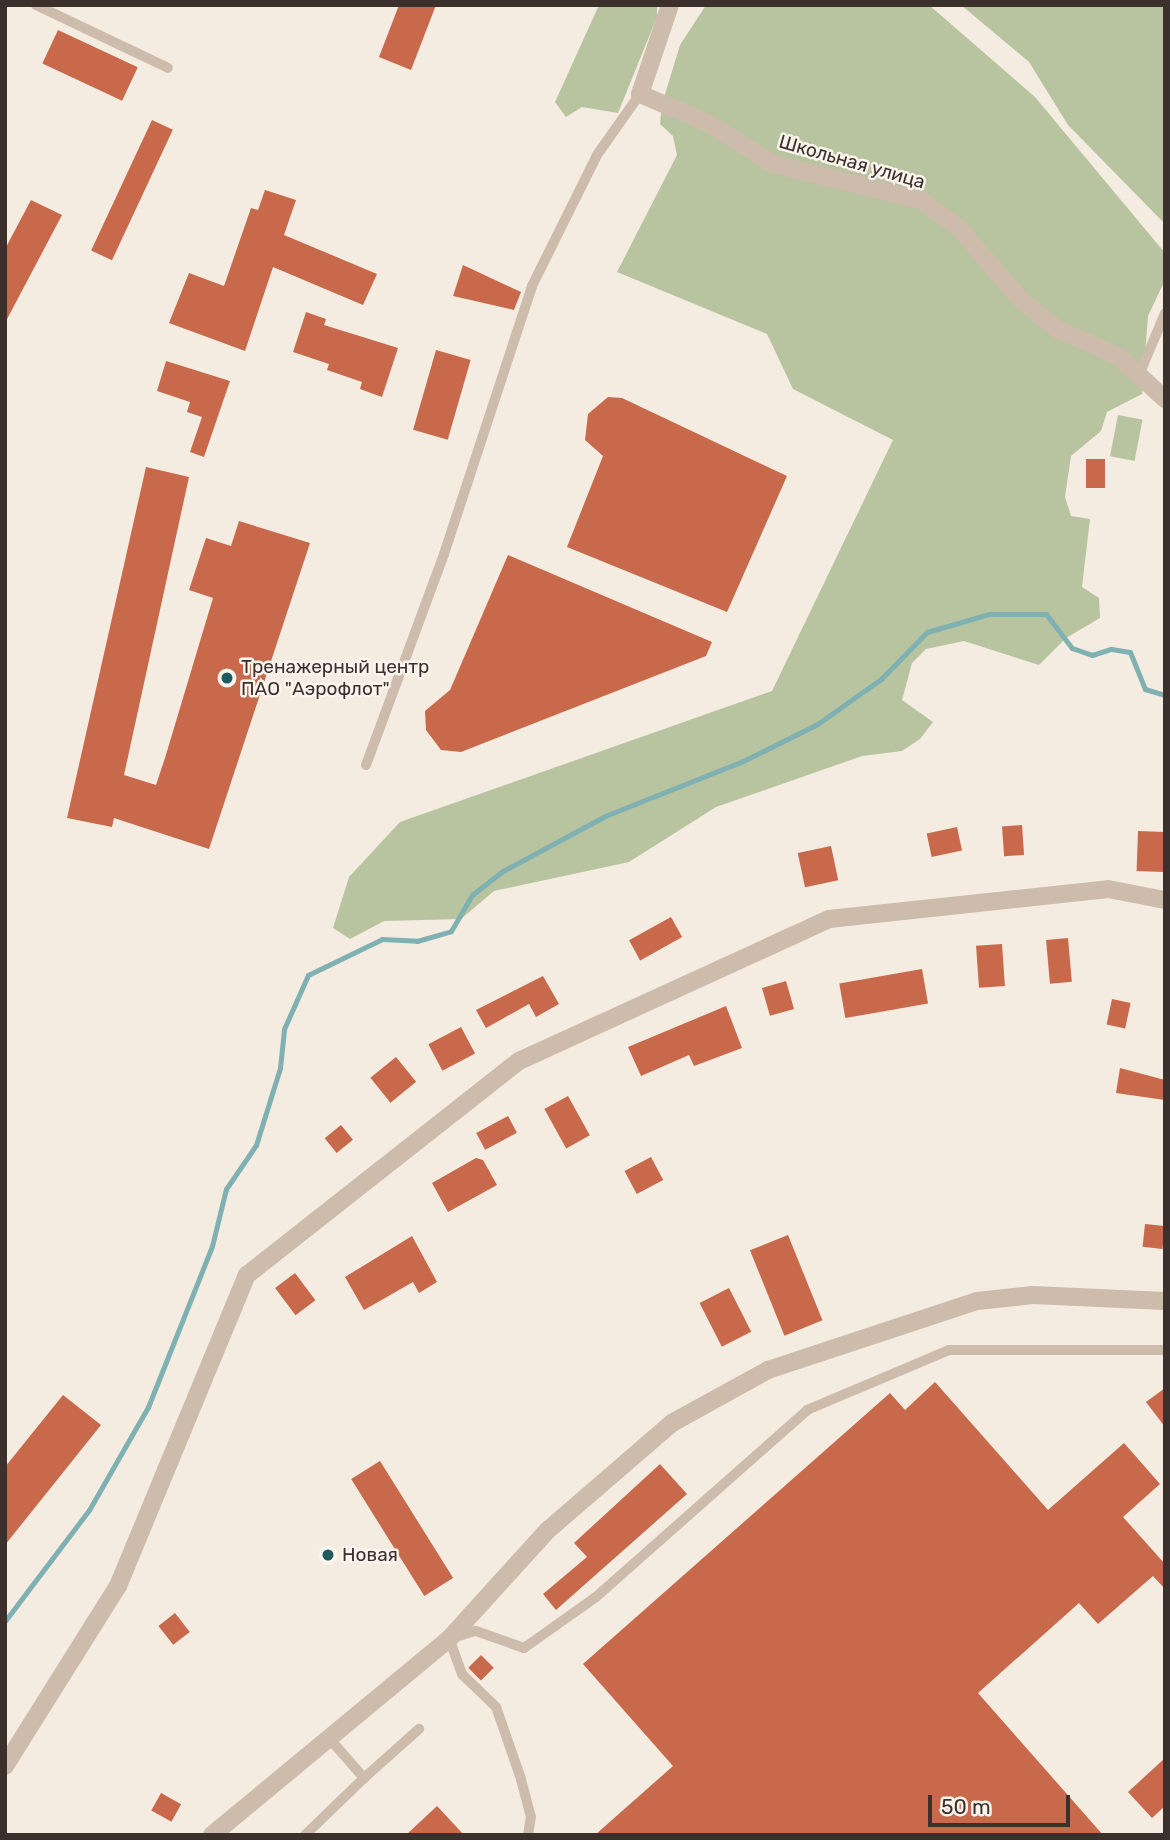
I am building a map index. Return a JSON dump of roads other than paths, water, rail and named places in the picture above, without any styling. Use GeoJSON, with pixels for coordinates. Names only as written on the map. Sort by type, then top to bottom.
{"type":"FeatureCollection","features":[{"type":"Feature","properties":{"kind":"street"},"geometry":{"type":"LineString","coordinates":[[640,94],[670,5]]}},
{"type":"Feature","properties":{"kind":"street","name":"Школьная улица"},"geometry":{"type":"LineString","coordinates":[[640,94],[708,123],[772,164],[921,200],[959,228],[1021,300],[1057,329],[1118,356],[1165,399]]}},
{"type":"Feature","properties":{"kind":"street"},"geometry":{"type":"LineString","coordinates":[[5,1766],[118,1586],[247,1275],[519,1060],[829,919],[1108,889],[1165,900]]}},
{"type":"Feature","properties":{"kind":"street"},"geometry":{"type":"LineString","coordinates":[[212,1835],[449,1639],[548,1530],[672,1423],[768,1370],[977,1301],[1032,1295],[1165,1301]]}},
{"type":"Feature","properties":{"kind":"lane"},"geometry":{"type":"LineString","coordinates":[[36,5],[168,68]]}},
{"type":"Feature","properties":{"kind":"lane"},"geometry":{"type":"LineString","coordinates":[[366,765],[444,555],[531,286],[597,155],[640,94]]}},
{"type":"Feature","properties":{"kind":"lane"},"geometry":{"type":"LineString","coordinates":[[1139,375],[1165,313]]}},
{"type":"Feature","properties":{"kind":"lane"},"geometry":{"type":"LineString","coordinates":[[528,1835],[531,1817],[496,1707],[462,1674],[449,1639],[477,1631],[524,1648],[596,1597],[807,1410],[949,1350],[1165,1350]]}},
{"type":"Feature","properties":{"kind":"lane"},"geometry":{"type":"LineString","coordinates":[[305,1835],[419,1729]]}},
{"type":"Feature","properties":{"kind":"lane"},"geometry":{"type":"LineString","coordinates":[[329,1738],[365,1778]]}},
{"type":"Feature","properties":{"kind":"waterway"},"geometry":{"type":"LineString","coordinates":[[5,1621],[89,1510],[148,1407],[212,1246],[226,1189],[256,1145],[280,1068],[284,1029],[308,975],[382,939],[417,941],[451,931],[472,895],[503,871],[605,816],[743,761],[816,725],[881,679],[927,632],[989,614],[1046,614],[1072,648],[1092,655],[1111,649],[1130,652],[1145,689],[1165,695]]}},
{"type":"Feature","properties":{"kind":"place","name":"Тренажерный центр ПАО \"Аэрофлот\""},"geometry":{"type":"Point","coordinates":[227,678]}},
{"type":"Feature","properties":{"kind":"place","name":"Новая"},"geometry":{"type":"Point","coordinates":[328,1555]}}]}
